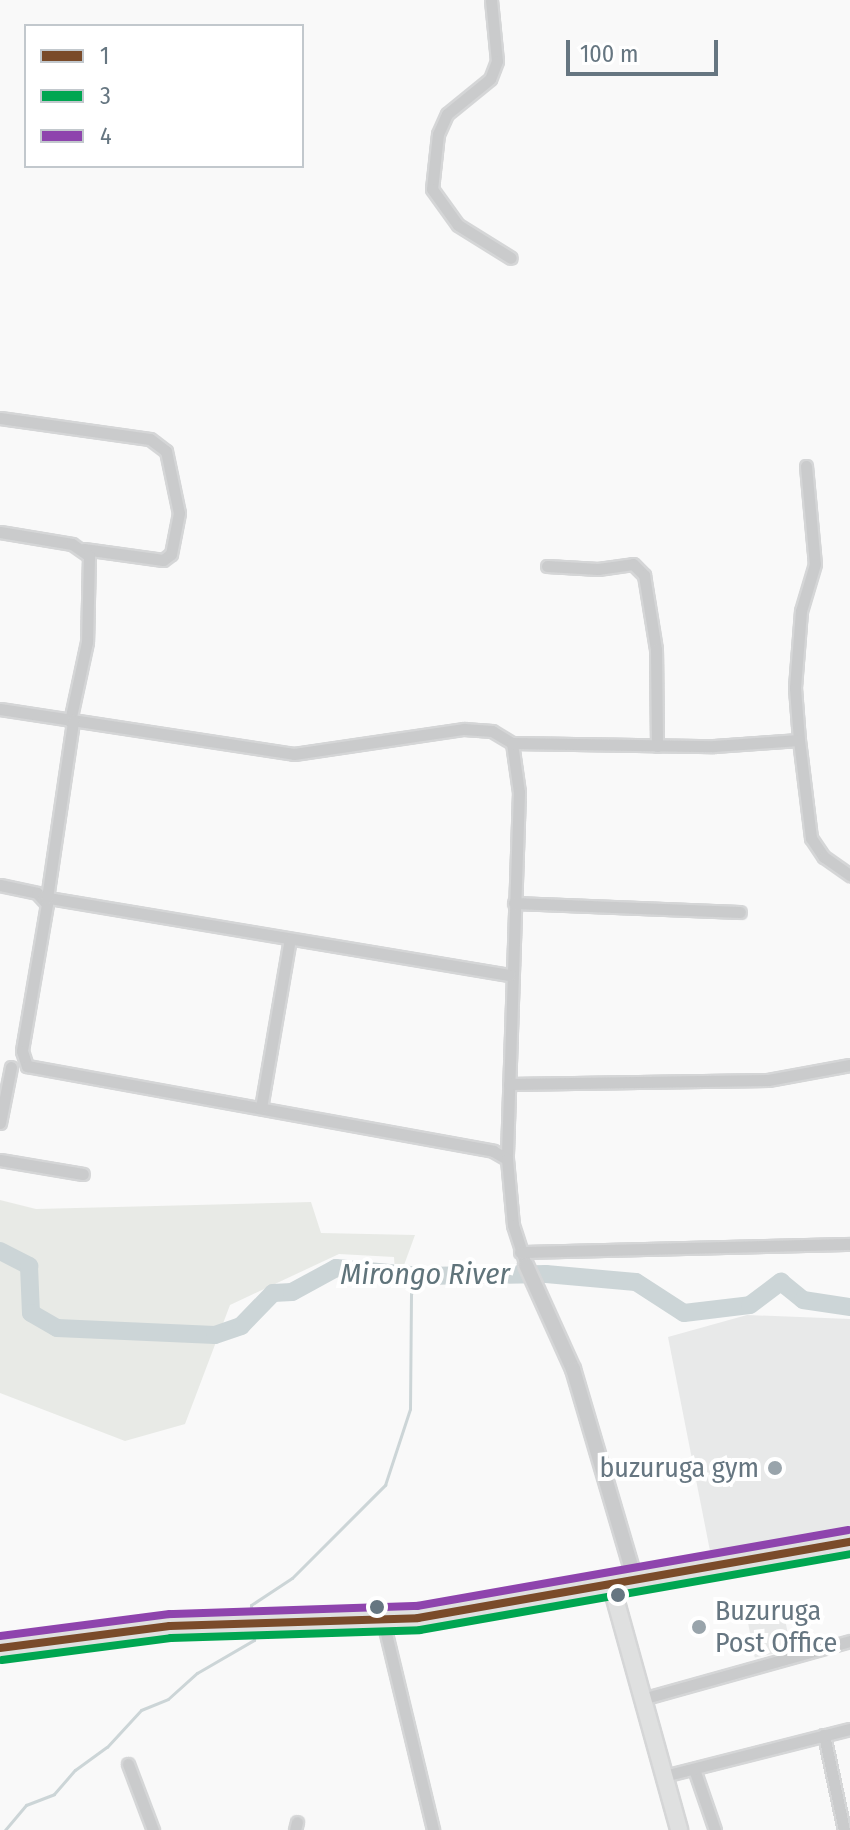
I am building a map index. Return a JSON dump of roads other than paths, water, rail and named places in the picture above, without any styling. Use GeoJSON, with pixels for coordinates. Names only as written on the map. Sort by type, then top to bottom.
{"type":"FeatureCollection","features":[{"type":"Feature","properties":{"kind":"highway"},"geometry":{"type":"LineString","coordinates":[[0,1648],[170,1626],[383,1621],[850,1542]]}},
{"type":"Feature","properties":{"kind":"main road"},"geometry":{"type":"LineString","coordinates":[[611,1584],[679,1830]]}},
{"type":"Feature","properties":{"kind":"street"},"geometry":{"type":"LineString","coordinates":[[491,0],[497,61],[490,79],[447,114],[438,134],[432,189],[458,225],[511,258]]}},
{"type":"Feature","properties":{"kind":"street"},"geometry":{"type":"LineString","coordinates":[[0,418],[150,439],[166,451],[179,513],[171,554],[163,560],[84,549],[0,532]]}},
{"type":"Feature","properties":{"kind":"street"},"geometry":{"type":"LineString","coordinates":[[806,466],[815,564],[801,611],[795,688],[799,740],[811,838],[824,857],[850,875]]}},
{"type":"Feature","properties":{"kind":"street"},"geometry":{"type":"LineString","coordinates":[[27,1066],[22,1051],[46,909],[45,897],[72,721],[87,642],[85,596],[91,564],[84,549]]}},
{"type":"Feature","properties":{"kind":"street"},"geometry":{"type":"LineString","coordinates":[[547,566],[598,569],[633,564],[644,575],[656,649],[657,746]]}},
{"type":"Feature","properties":{"kind":"street"},"geometry":{"type":"LineString","coordinates":[[0,709],[294,754],[464,729],[492,731],[512,743],[657,746],[799,740]]}},
{"type":"Feature","properties":{"kind":"street"},"geometry":{"type":"LineString","coordinates":[[512,743],[519,792],[510,975],[507,1159],[523,1258],[573,1369],[635,1580]]}},
{"type":"Feature","properties":{"kind":"street"},"geometry":{"type":"LineString","coordinates":[[0,885],[45,897],[510,975]]}},
{"type":"Feature","properties":{"kind":"street"},"geometry":{"type":"LineString","coordinates":[[514,903],[740,912]]}},
{"type":"Feature","properties":{"kind":"street"},"geometry":{"type":"LineString","coordinates":[[261,1108],[290,939]]}},
{"type":"Feature","properties":{"kind":"street"},"geometry":{"type":"LineString","coordinates":[[509,1084],[768,1080],[850,1065]]}},
{"type":"Feature","properties":{"kind":"street"},"geometry":{"type":"LineString","coordinates":[[0,1123],[6,1066],[27,1066],[493,1151],[507,1159]]}},
{"type":"Feature","properties":{"kind":"street"},"geometry":{"type":"LineString","coordinates":[[0,1160],[83,1174]]}},
{"type":"Feature","properties":{"kind":"street"},"geometry":{"type":"LineString","coordinates":[[523,1258],[850,1244]]}},
{"type":"Feature","properties":{"kind":"street"},"geometry":{"type":"LineString","coordinates":[[383,1621],[433,1830]]}},
{"type":"Feature","properties":{"kind":"street"},"geometry":{"type":"LineString","coordinates":[[642,1699],[850,1641]]}},
{"type":"Feature","properties":{"kind":"street"},"geometry":{"type":"LineString","coordinates":[[664,1776],[850,1729]]}},
{"type":"Feature","properties":{"kind":"street"},"geometry":{"type":"LineString","coordinates":[[824,1735],[844,1830]]}},
{"type":"Feature","properties":{"kind":"street"},"geometry":{"type":"LineString","coordinates":[[128,1764],[153,1830]]}},
{"type":"Feature","properties":{"kind":"street"},"geometry":{"type":"LineString","coordinates":[[694,1769],[715,1830]]}},
{"type":"Feature","properties":{"kind":"waterway","name":"Mirongo River"},"geometry":{"type":"LineString","coordinates":[[0,1251],[29,1266],[31,1313],[57,1328],[215,1335],[241,1326],[273,1293],[292,1292],[336,1268],[421,1276],[546,1274],[636,1282],[684,1313],[750,1305],[781,1282],[803,1300],[850,1307]]}},
{"type":"Feature","properties":{"kind":"waterway"},"geometry":{"type":"LineString","coordinates":[[252,1617],[251,1605],[292,1578],[385,1485],[410,1409],[411,1294],[421,1276]]}},
{"type":"Feature","properties":{"kind":"waterway"},"geometry":{"type":"LineString","coordinates":[[5,1830],[26,1805],[54,1794],[75,1770],[107,1747],[141,1710],[168,1699],[197,1673],[254,1640],[255,1628]]}},
{"type":"Feature","properties":{"kind":"place","name":"buzuruga gym"},"geometry":{"type":"Point","coordinates":[775,1468]}},
{"type":"Feature","properties":{"kind":"place","name":"Buzuruga Post Office"},"geometry":{"type":"Point","coordinates":[699,1627]}}]}
